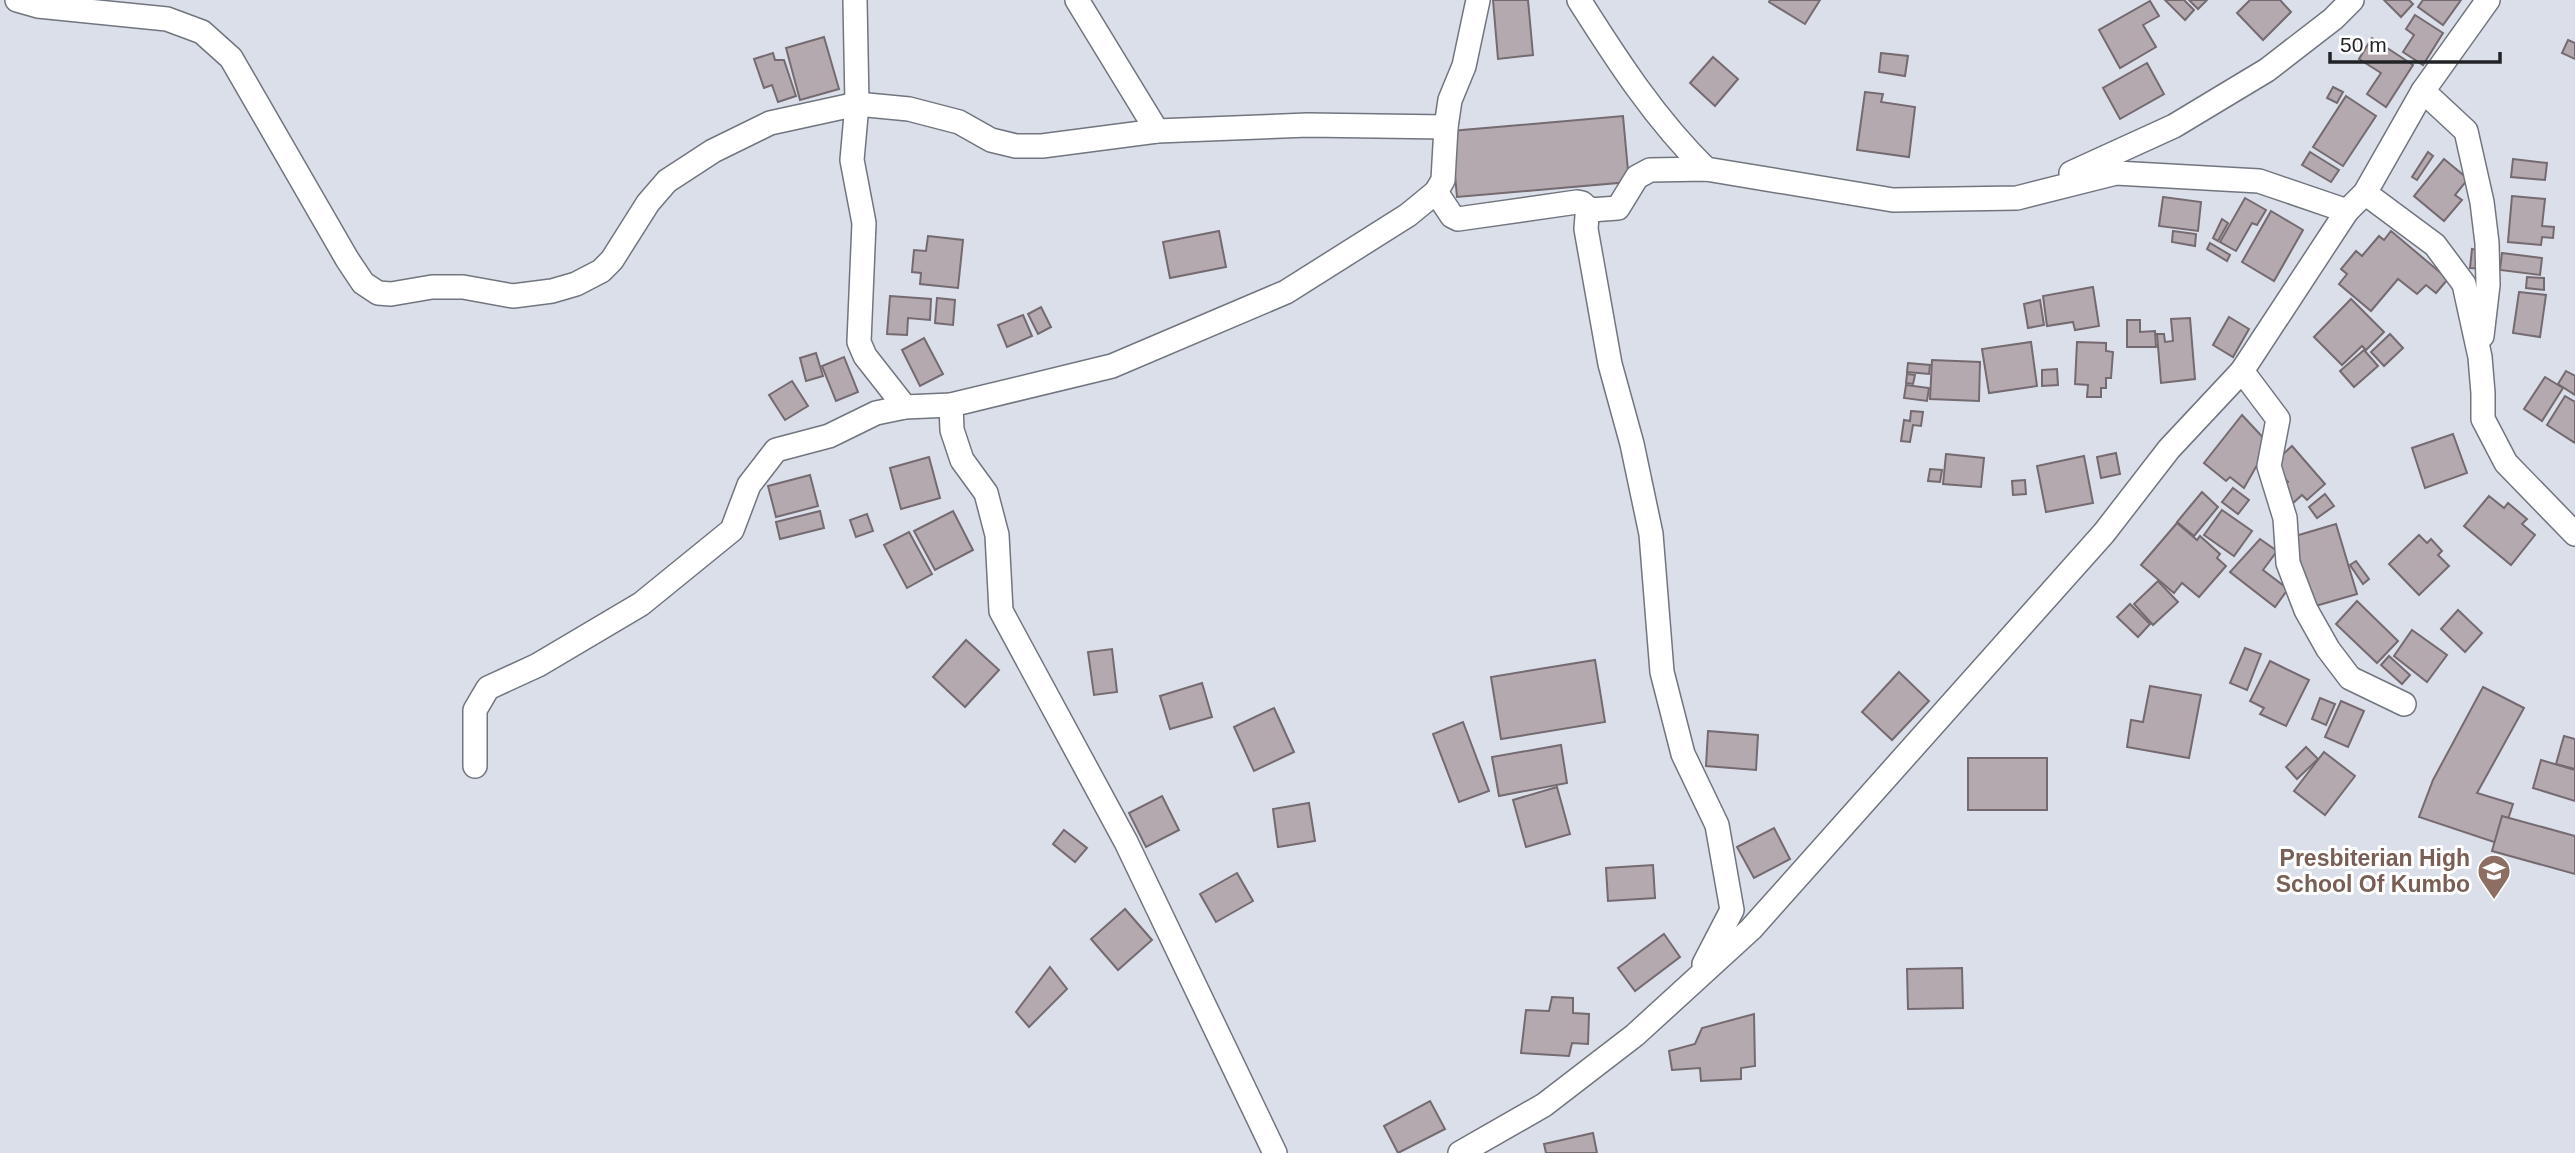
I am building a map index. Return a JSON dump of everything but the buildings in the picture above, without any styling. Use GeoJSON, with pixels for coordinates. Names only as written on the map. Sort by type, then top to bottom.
{"type":"FeatureCollection","features":[{"type":"Feature","properties":{"kind":"street"},"geometry":{"type":"LineString","coordinates":[[17,0],[38,6],[167,19],[201,32],[231,58],[347,259],[363,283],[378,293],[391,294],[432,287],[463,287],[513,296],[552,291],[576,284],[601,271],[612,260],[648,203],[667,181],[713,151],[770,123],[857,104],[909,108],[959,122],[991,140],[1016,146],[1042,146],[1157,131],[1308,125],[1446,127]]}},
{"type":"Feature","properties":{"kind":"street"},"geometry":{"type":"LineString","coordinates":[[855,0],[857,104],[852,160],[864,223],[859,342],[865,356],[905,407]]}},
{"type":"Feature","properties":{"kind":"street"},"geometry":{"type":"LineString","coordinates":[[1077,0],[1157,131]]}},
{"type":"Feature","properties":{"kind":"street"},"geometry":{"type":"LineString","coordinates":[[475,766],[475,710],[488,688],[538,665],[641,604],[732,530],[748,485],[776,450],[829,436],[876,414],[905,407],[951,405],[1112,366],[1263,304],[1408,215],[1436,192],[1443,180],[1450,100],[1464,66],[1478,0]]}},
{"type":"Feature","properties":{"kind":"street"},"geometry":{"type":"LineString","coordinates":[[1579,0],[1628,76],[1678,141],[1706,169]]}},
{"type":"Feature","properties":{"kind":"street"},"geometry":{"type":"LineString","coordinates":[[2017,198],[2174,126],[2267,70],[2333,19],[2352,0]]}},
{"type":"Feature","properties":{"kind":"street"},"geometry":{"type":"LineString","coordinates":[[1460,1153],[1544,1105],[1634,1035],[1751,929],[2104,533],[2169,449],[2242,371],[2347,211],[2365,193],[2423,91],[2488,0]]}},
{"type":"Feature","properties":{"kind":"street"},"geometry":{"type":"LineString","coordinates":[[2423,91],[2466,131],[2482,202],[2488,285],[2480,357]]}},
{"type":"Feature","properties":{"kind":"street"},"geometry":{"type":"LineString","coordinates":[[1436,192],[1452,216],[1458,219],[1577,202],[1590,210],[1618,208],[1637,177],[1650,170],[1706,169],[1893,200],[2017,198],[2116,173],[2259,181],[2347,211]]}},
{"type":"Feature","properties":{"kind":"street"},"geometry":{"type":"LineString","coordinates":[[2365,193],[2435,245],[2464,284],[2480,357],[2483,419],[2506,463],[2575,534]]}},
{"type":"Feature","properties":{"kind":"street"},"geometry":{"type":"LineString","coordinates":[[1590,210],[1586,229],[1610,363],[1632,444],[1651,534],[1662,672],[1683,754],[1717,825],[1732,910],[1696,979]]}},
{"type":"Feature","properties":{"kind":"street"},"geometry":{"type":"LineString","coordinates":[[2242,371],[2278,419],[2269,466],[2285,517],[2288,563],[2306,610],[2328,649],[2350,678],[2404,704]]}},
{"type":"Feature","properties":{"kind":"street"},"geometry":{"type":"LineString","coordinates":[[951,405],[952,430],[962,460],[986,493],[997,535],[1001,611],[1126,842],[1275,1153]]}},
{"type":"Feature","properties":{"kind":"place","name":"Presbiterian High School Of Kumbo"},"geometry":{"type":"Point","coordinates":[2494,901]}}]}
